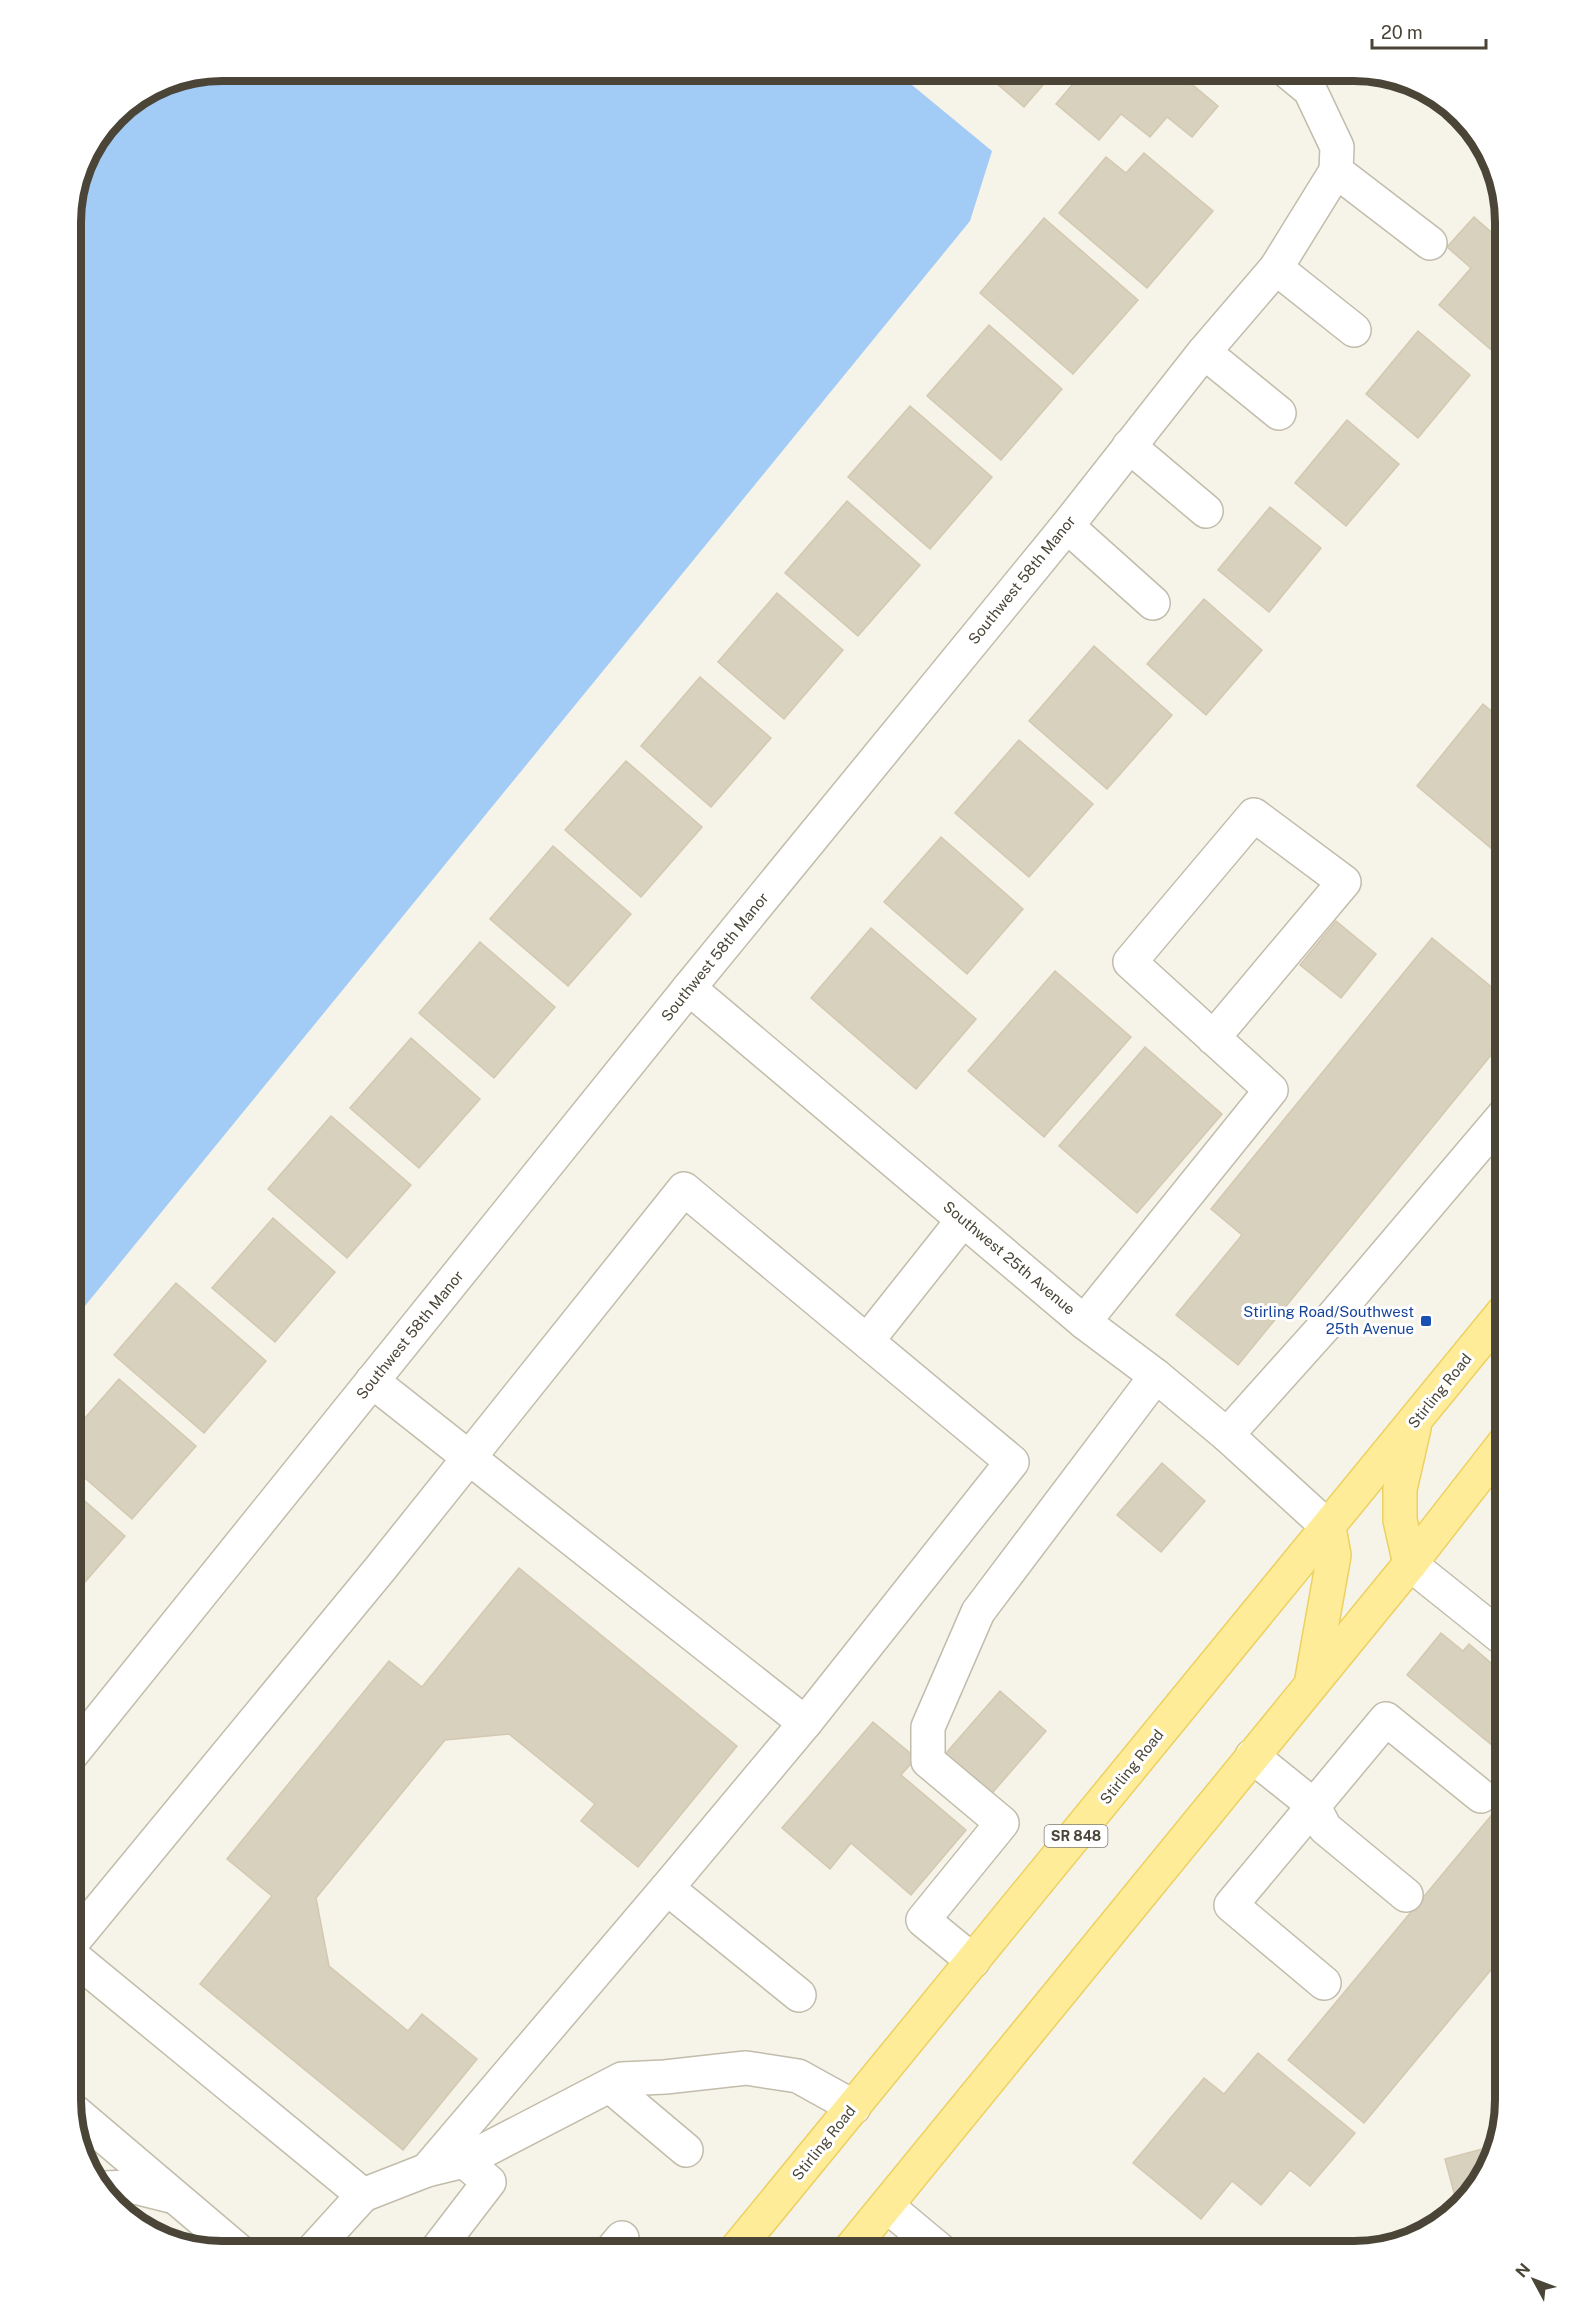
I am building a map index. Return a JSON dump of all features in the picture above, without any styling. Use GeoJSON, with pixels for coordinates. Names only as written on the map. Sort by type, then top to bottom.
{"type":"FeatureCollection","features":[{"type":"Feature","properties":{"kind":"main road","name":"Stirling Road"},"geometry":{"type":"LineString","coordinates":[[743,2241],[1495,1324]]}},
{"type":"Feature","properties":{"kind":"main road"},"geometry":{"type":"LineString","coordinates":[[1410,1564],[1400,1520],[1400,1489],[1416,1420]]}},
{"type":"Feature","properties":{"kind":"main road"},"geometry":{"type":"LineString","coordinates":[[857,2241],[1410,1564],[1495,1456]]}},
{"type":"Feature","properties":{"kind":"main road"},"geometry":{"type":"LineString","coordinates":[[1311,1684],[1334,1556],[1329,1527]]}},
{"type":"Feature","properties":{"kind":"street"},"geometry":{"type":"LineString","coordinates":[[1299,81],[1310,90],[1336,159],[1430,243]]}},
{"type":"Feature","properties":{"kind":"street","name":"Southwest 58th Manor"},"geometry":{"type":"LineString","coordinates":[[81,1741],[689,988],[1067,526],[1204,352],[1276,268],[1336,159]]}},
{"type":"Feature","properties":{"kind":"street"},"geometry":{"type":"LineString","coordinates":[[1276,268],[1354,330]]}},
{"type":"Feature","properties":{"kind":"street"},"geometry":{"type":"LineString","coordinates":[[1204,352],[1279,414]]}},
{"type":"Feature","properties":{"kind":"street"},"geometry":{"type":"LineString","coordinates":[[1129,446],[1206,512]]}},
{"type":"Feature","properties":{"kind":"street"},"geometry":{"type":"LineString","coordinates":[[1067,526],[1153,603]]}},
{"type":"Feature","properties":{"kind":"street"},"geometry":{"type":"LineString","coordinates":[[1084,1322],[1271,1090],[1213,1038],[1130,962],[1254,815],[1344,882],[1213,1038]]}},
{"type":"Feature","properties":{"kind":"street","name":"Southwest 25th Avenue"},"geometry":{"type":"LineString","coordinates":[[689,988],[1084,1322],[1156,1376],[1227,1435],[1329,1527]]}},
{"type":"Feature","properties":{"kind":"street"},"geometry":{"type":"LineString","coordinates":[[1227,1435],[1495,1137]]}},
{"type":"Feature","properties":{"kind":"street"},"geometry":{"type":"LineString","coordinates":[[81,1931],[373,1579],[684,1189],[1012,1462],[805,1723],[427,2170]]}},
{"type":"Feature","properties":{"kind":"street"},"geometry":{"type":"LineString","coordinates":[[867,1341],[963,1220]]}},
{"type":"Feature","properties":{"kind":"street"},"geometry":{"type":"LineString","coordinates":[[973,1961],[923,1920],[1002,1823],[928,1761],[928,1727],[978,1612],[1156,1376]]}},
{"type":"Feature","properties":{"kind":"street"},"geometry":{"type":"LineString","coordinates":[[372,1381],[805,1723]]}},
{"type":"Feature","properties":{"kind":"street"},"geometry":{"type":"LineString","coordinates":[[1410,1564],[1495,1631]]}},
{"type":"Feature","properties":{"kind":"street"},"geometry":{"type":"LineString","coordinates":[[1324,1983],[1231,1905],[1313,1805],[1386,1719],[1480,1796]]}},
{"type":"Feature","properties":{"kind":"street"},"geometry":{"type":"LineString","coordinates":[[1252,1756],[1313,1805],[1326,1828],[1406,1895]]}},
{"type":"Feature","properties":{"kind":"street"},"geometry":{"type":"LineString","coordinates":[[667,1888],[799,1995]]}},
{"type":"Feature","properties":{"kind":"street"},"geometry":{"type":"LineString","coordinates":[[81,1964],[363,2196]]}},
{"type":"Feature","properties":{"kind":"street"},"geometry":{"type":"LineString","coordinates":[[321,2241],[363,2196],[427,2170],[464,2161],[622,2079],[665,2077],[746,2068],[798,2076],[854,2107]]}},
{"type":"Feature","properties":{"kind":"street"},"geometry":{"type":"LineString","coordinates":[[610,2086],[686,2150]]}},
{"type":"Feature","properties":{"kind":"street"},"geometry":{"type":"LineString","coordinates":[[82,2119],[227,2241]]}},
{"type":"Feature","properties":{"kind":"street"},"geometry":{"type":"LineString","coordinates":[[444,2241],[489,2182],[464,2161]]}},
{"type":"Feature","properties":{"kind":"street"},"geometry":{"type":"LineString","coordinates":[[112,2188],[135,2187],[176,2197]]}},
{"type":"Feature","properties":{"kind":"street"},"geometry":{"type":"LineString","coordinates":[[887,2205],[929,2241]]}},
{"type":"Feature","properties":{"kind":"water"},"geometry":{"type":"Polygon","coordinates":[[[907,81],[992,151],[970,221],[81,1311],[81,213],[92,168],[110,136],[136,110],[152,100],[177,89],[204,82],[907,81]]]}},
{"type":"Feature","properties":{"kind":"building"},"geometry":{"type":"Polygon","coordinates":[[[994,81],[1046,81],[1024,107],[994,81]]]}},
{"type":"Feature","properties":{"kind":"building"},"geometry":{"type":"Polygon","coordinates":[[[1076,81],[1188,81],[1218,106],[1192,137],[1167,117],[1150,137],[1121,114],[1099,140],[1056,104],[1076,81]]]}},
{"type":"Feature","properties":{"kind":"building"},"geometry":{"type":"Polygon","coordinates":[[[1144,153],[1213,211],[1147,288],[1059,213],[1106,157],[1126,173],[1144,153]]]}},
{"type":"Feature","properties":{"kind":"building"},"geometry":{"type":"Polygon","coordinates":[[[1474,217],[1495,235],[1495,353],[1439,305],[1471,268],[1447,247],[1474,217]]]}},
{"type":"Feature","properties":{"kind":"building"},"geometry":{"type":"Polygon","coordinates":[[[1044,218],[1138,300],[1073,374],[980,293],[1044,218]]]}},
{"type":"Feature","properties":{"kind":"building"},"geometry":{"type":"Polygon","coordinates":[[[989,325],[1062,389],[1001,460],[927,396],[989,325]]]}},
{"type":"Feature","properties":{"kind":"building"},"geometry":{"type":"Polygon","coordinates":[[[1418,331],[1470,375],[1418,438],[1366,394],[1418,331]]]}},
{"type":"Feature","properties":{"kind":"building"},"geometry":{"type":"Polygon","coordinates":[[[910,406],[992,477],[930,549],[848,477],[910,406]]]}},
{"type":"Feature","properties":{"kind":"building"},"geometry":{"type":"Polygon","coordinates":[[[1347,420],[1399,464],[1346,526],[1295,483],[1347,420]]]}},
{"type":"Feature","properties":{"kind":"building"},"geometry":{"type":"Polygon","coordinates":[[[847,501],[920,565],[858,636],[785,573],[847,501]]]}},
{"type":"Feature","properties":{"kind":"building"},"geometry":{"type":"Polygon","coordinates":[[[1270,507],[1321,548],[1269,612],[1218,570],[1270,507]]]}},
{"type":"Feature","properties":{"kind":"building"},"geometry":{"type":"Polygon","coordinates":[[[777,593],[843,650],[784,719],[718,662],[777,593]]]}},
{"type":"Feature","properties":{"kind":"building"},"geometry":{"type":"Polygon","coordinates":[[[1204,599],[1262,650],[1206,715],[1147,664],[1204,599]]]}},
{"type":"Feature","properties":{"kind":"building"},"geometry":{"type":"Polygon","coordinates":[[[1094,646],[1172,715],[1107,789],[1029,721],[1094,646]]]}},
{"type":"Feature","properties":{"kind":"building"},"geometry":{"type":"Polygon","coordinates":[[[700,677],[771,738],[711,807],[641,746],[700,677]]]}},
{"type":"Feature","properties":{"kind":"building"},"geometry":{"type":"Polygon","coordinates":[[[1483,704],[1495,714],[1495,852],[1417,786],[1483,704]]]}},
{"type":"Feature","properties":{"kind":"building"},"geometry":{"type":"Polygon","coordinates":[[[1019,740],[1093,804],[1029,877],[955,813],[1019,740]]]}},
{"type":"Feature","properties":{"kind":"building"},"geometry":{"type":"Polygon","coordinates":[[[626,761],[702,827],[641,897],[565,830],[626,761]]]}},
{"type":"Feature","properties":{"kind":"building"},"geometry":{"type":"Polygon","coordinates":[[[941,837],[1023,909],[967,974],[884,902],[941,837]]]}},
{"type":"Feature","properties":{"kind":"building"},"geometry":{"type":"Polygon","coordinates":[[[553,846],[631,914],[568,986],[490,919],[553,846]]]}},
{"type":"Feature","properties":{"kind":"building"},"geometry":{"type":"Polygon","coordinates":[[[1336,921],[1376,954],[1341,998],[1300,965],[1336,921]]]}},
{"type":"Feature","properties":{"kind":"building"},"geometry":{"type":"Polygon","coordinates":[[[871,928],[976,1019],[916,1089],[811,998],[871,928]]]}},
{"type":"Feature","properties":{"kind":"building"},"geometry":{"type":"Polygon","coordinates":[[[1432,938],[1495,990],[1495,1050],[1238,1365],[1176,1315],[1242,1235],[1211,1209],[1432,938]]]}},
{"type":"Feature","properties":{"kind":"building"},"geometry":{"type":"Polygon","coordinates":[[[480,942],[555,1007],[494,1078],[419,1013],[480,942]]]}},
{"type":"Feature","properties":{"kind":"building"},"geometry":{"type":"Polygon","coordinates":[[[1055,971],[1131,1037],[1044,1137],[968,1071],[1055,971]]]}},
{"type":"Feature","properties":{"kind":"building"},"geometry":{"type":"Polygon","coordinates":[[[411,1038],[480,1099],[419,1168],[350,1108],[411,1038]]]}},
{"type":"Feature","properties":{"kind":"building"},"geometry":{"type":"Polygon","coordinates":[[[1145,1047],[1222,1114],[1137,1213],[1059,1146],[1145,1047]]]}},
{"type":"Feature","properties":{"kind":"building"},"geometry":{"type":"Polygon","coordinates":[[[331,1116],[411,1185],[347,1258],[268,1189],[331,1116]]]}},
{"type":"Feature","properties":{"kind":"building"},"geometry":{"type":"Polygon","coordinates":[[[273,1218],[335,1272],[275,1342],[212,1288],[273,1218]]]}},
{"type":"Feature","properties":{"kind":"building"},"geometry":{"type":"Polygon","coordinates":[[[176,1283],[266,1361],[204,1433],[114,1355],[176,1283]]]}},
{"type":"Feature","properties":{"kind":"building"},"geometry":{"type":"Polygon","coordinates":[[[119,1379],[196,1446],[132,1519],[81,1475],[81,1423],[119,1379]]]}},
{"type":"Feature","properties":{"kind":"building"},"geometry":{"type":"Polygon","coordinates":[[[1162,1463],[1205,1501],[1161,1552],[1117,1515],[1162,1463]]]}},
{"type":"Feature","properties":{"kind":"building"},"geometry":{"type":"Polygon","coordinates":[[[81,1498],[125,1536],[81,1587],[81,1498]]]}},
{"type":"Feature","properties":{"kind":"building"},"geometry":{"type":"Polygon","coordinates":[[[519,1568],[737,1746],[638,1867],[581,1821],[595,1804],[509,1734],[445,1740],[316,1898],[329,1966],[408,2031],[422,2014],[477,2059],[403,2150],[200,1984],[272,1896],[227,1859],[389,1661],[422,1687],[519,1568]]]}},
{"type":"Feature","properties":{"kind":"building"},"geometry":{"type":"Polygon","coordinates":[[[1441,1633],[1463,1651],[1469,1644],[1495,1666],[1495,1748],[1407,1675],[1441,1633]]]}},
{"type":"Feature","properties":{"kind":"building"},"geometry":{"type":"Polygon","coordinates":[[[1000,1691],[1046,1731],[987,1799],[941,1759],[1000,1691]]]}},
{"type":"Feature","properties":{"kind":"building"},"geometry":{"type":"Polygon","coordinates":[[[873,1722],[916,1758],[901,1775],[966,1830],[911,1895],[851,1843],[830,1869],[782,1828],[873,1722]]]}},
{"type":"Feature","properties":{"kind":"building"},"geometry":{"type":"Polygon","coordinates":[[[1495,1783],[1495,1800],[1487,1793],[1495,1783]]]}},
{"type":"Feature","properties":{"kind":"building"},"geometry":{"type":"Polygon","coordinates":[[[1495,1811],[1495,1965],[1364,2123],[1288,2060],[1495,1811]]]}},
{"type":"Feature","properties":{"kind":"building"},"geometry":{"type":"Polygon","coordinates":[[[1258,2053],[1355,2133],[1310,2186],[1290,2170],[1261,2205],[1232,2181],[1201,2219],[1133,2163],[1204,2078],[1224,2094],[1258,2053]]]}},
{"type":"Feature","properties":{"kind":"building"},"geometry":{"type":"Polygon","coordinates":[[[1486,2148],[1476,2170],[1455,2198],[1445,2159],[1486,2148]]]}},
{"type":"Feature","properties":{"kind":"place","name":"Stirling Road/Southwest 25th Avenue"},"geometry":{"type":"Point","coordinates":[1426,1321]}}]}
